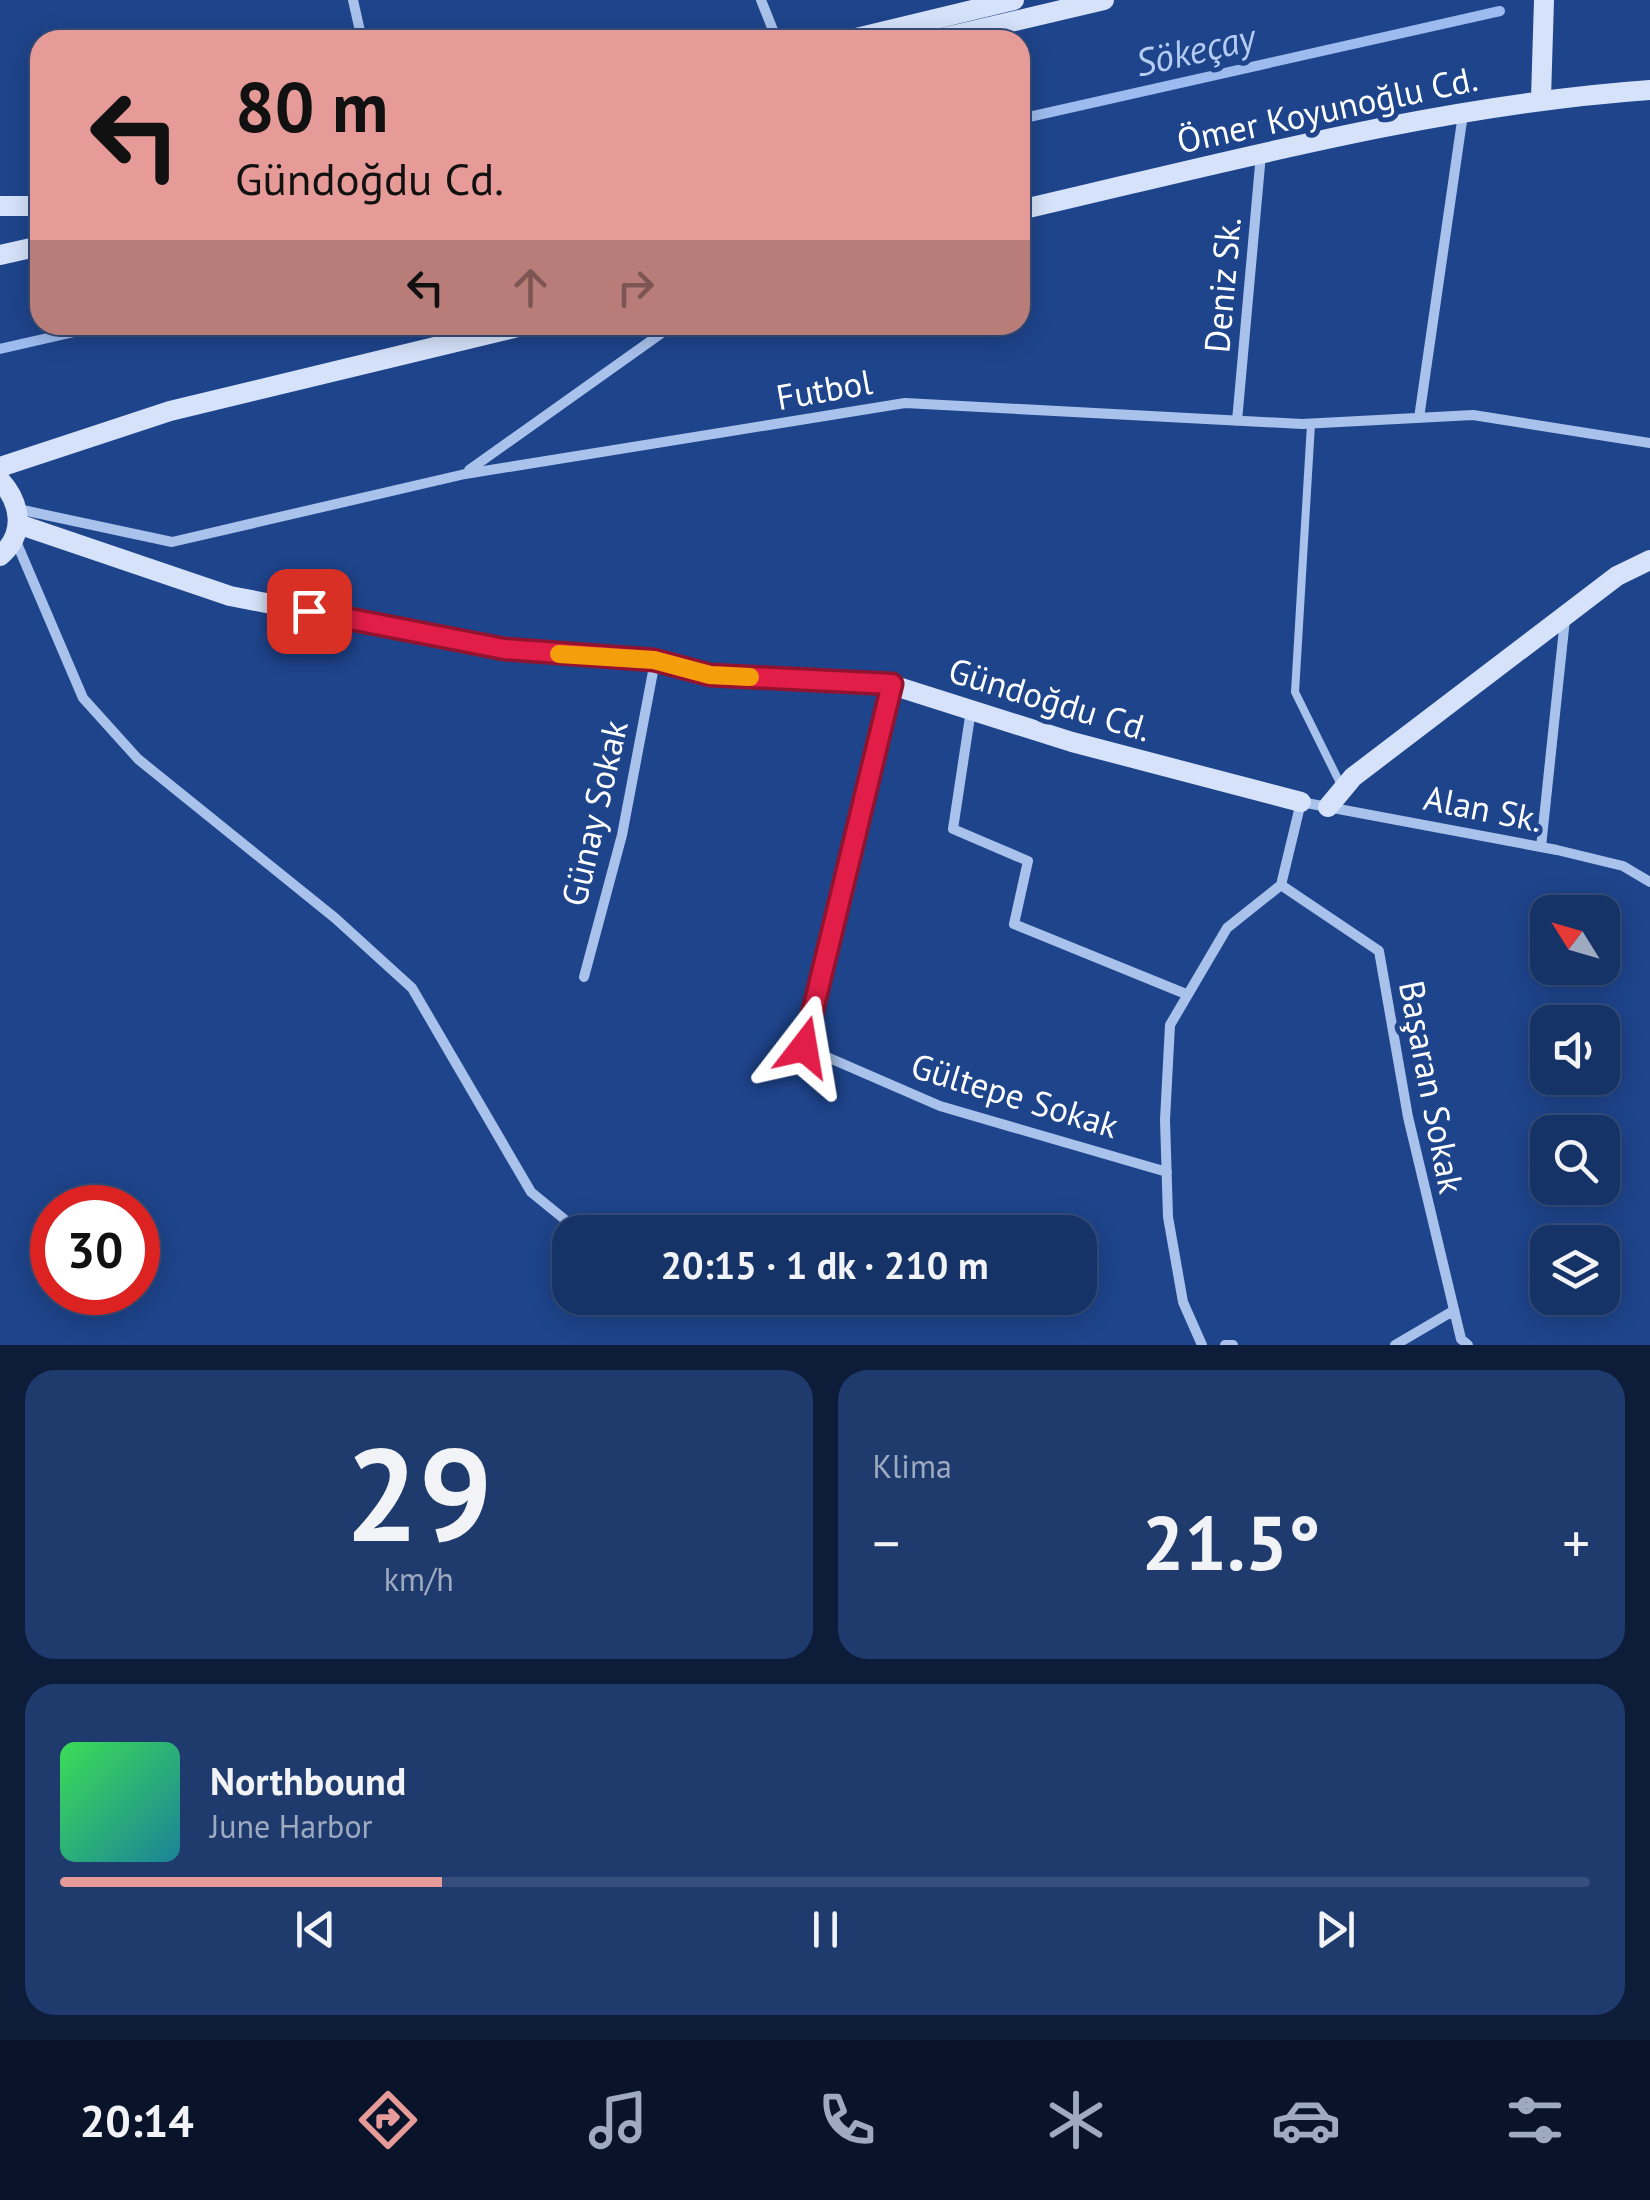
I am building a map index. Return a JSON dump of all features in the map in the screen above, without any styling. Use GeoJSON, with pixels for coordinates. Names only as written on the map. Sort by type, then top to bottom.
{"type":"FeatureCollection","features":[{"type":"Feature","properties":{"kind":"street"},"geometry":{"type":"LineString","coordinates":[[353,0],[360,30]]}},
{"type":"Feature","properties":{"kind":"street"},"geometry":{"type":"LineString","coordinates":[[761,0],[773,30]]}},
{"type":"Feature","properties":{"kind":"street"},"geometry":{"type":"LineString","coordinates":[[890,30],[1014,0]]}},
{"type":"Feature","properties":{"kind":"street"},"geometry":{"type":"LineString","coordinates":[[976,30],[1104,0]]}},
{"type":"Feature","properties":{"kind":"street"},"geometry":{"type":"LineString","coordinates":[[1540,98],[1544,0]]}},
{"type":"Feature","properties":{"kind":"street","name":"Ömer Koyunoğlu Cd."},"geometry":{"type":"LineString","coordinates":[[1030,208],[1261,154],[1540,98],[1650,90]]}},
{"type":"Feature","properties":{"kind":"street"},"geometry":{"type":"LineString","coordinates":[[1419,418],[1464,114]]}},
{"type":"Feature","properties":{"kind":"street","name":"Deniz Sk."},"geometry":{"type":"LineString","coordinates":[[1237,421],[1261,154]]}},
{"type":"Feature","properties":{"kind":"street"},"geometry":{"type":"LineString","coordinates":[[0,206],[30,206]]}},
{"type":"Feature","properties":{"kind":"street"},"geometry":{"type":"LineString","coordinates":[[0,256],[30,248]]}},
{"type":"Feature","properties":{"kind":"street"},"geometry":{"type":"LineString","coordinates":[[0,468],[170,411],[485,335]]}},
{"type":"Feature","properties":{"kind":"street"},"geometry":{"type":"LineString","coordinates":[[464,474],[659,335]]}},
{"type":"Feature","properties":{"kind":"street","name":"Futbol"},"geometry":{"type":"LineString","coordinates":[[17,524],[172,542],[464,474],[905,403],[1311,424],[1473,415],[1650,443]]}},
{"type":"Feature","properties":{"kind":"street"},"geometry":{"type":"LineString","coordinates":[[0,480],[83,698],[138,759],[334,918],[412,988],[530,1192],[559,1215]]}},
{"type":"Feature","properties":{"kind":"street"},"geometry":{"type":"LineString","coordinates":[[0,556],[17,524]]}},
{"type":"Feature","properties":{"kind":"street","name":"Gündoğdu Cd."},"geometry":{"type":"LineString","coordinates":[[17,524],[230,596],[504,649],[654,660],[710,675],[892,684],[1072,742],[1300,802]]}},
{"type":"Feature","properties":{"kind":"street"},"geometry":{"type":"LineString","coordinates":[[1328,807],[1342,789],[1565,615],[1616,576],[1650,560]]}},
{"type":"Feature","properties":{"kind":"street"},"geometry":{"type":"LineString","coordinates":[[1541,847],[1565,615]]}},
{"type":"Feature","properties":{"kind":"street","name":"Günay Sokak"},"geometry":{"type":"LineString","coordinates":[[584,976],[622,835],[654,660]]}},
{"type":"Feature","properties":{"kind":"street","name":"Gültepe Sokak"},"geometry":{"type":"LineString","coordinates":[[892,684],[804,1047],[940,1106],[1167,1172]]}},
{"type":"Feature","properties":{"kind":"street"},"geometry":{"type":"LineString","coordinates":[[971,710],[954,828],[1028,861],[1014,924],[1186,994]]}},
{"type":"Feature","properties":{"kind":"street"},"geometry":{"type":"LineString","coordinates":[[1202,1345],[1182,1302],[1168,1217],[1170,1025],[1227,928],[1281,885],[1300,802]]}},
{"type":"Feature","properties":{"kind":"street","name":"Alan Sk."},"geometry":{"type":"LineString","coordinates":[[1300,802],[1541,847],[1623,866],[1650,882]]}},
{"type":"Feature","properties":{"kind":"street","name":"Başaran Sokak"},"geometry":{"type":"LineString","coordinates":[[1281,885],[1379,950],[1408,1117],[1453,1311],[1461,1340],[1468,1345]]}},
{"type":"Feature","properties":{"kind":"street"},"geometry":{"type":"LineString","coordinates":[[1395,1345],[1453,1311]]}},
{"type":"Feature","properties":{"kind":"street"},"geometry":{"type":"LineString","coordinates":[[1224,1345],[1233,1345]]}},
{"type":"Feature","properties":{"kind":"lane"},"geometry":{"type":"LineString","coordinates":[[1311,424],[1295,692],[1342,789]]}},
{"type":"Feature","properties":{"kind":"waterway","name":"Sökeçay"},"geometry":{"type":"LineString","coordinates":[[1030,117],[1500,11]]}},
{"type":"Feature","properties":{"kind":"waterway","name":"Sökeçay"},"geometry":{"type":"LineString","coordinates":[[0,349],[61,335]]}},
{"type":"Feature","properties":{"kind":"slow traffic"},"geometry":{"type":"LineString","coordinates":[[559,654],[654,660],[710,675],[750,677]]}},
{"type":"Feature","properties":{"kind":"route"},"geometry":{"type":"LineString","coordinates":[[309,611],[504,649],[654,660],[710,675],[892,684],[804,1047]]}}]}
